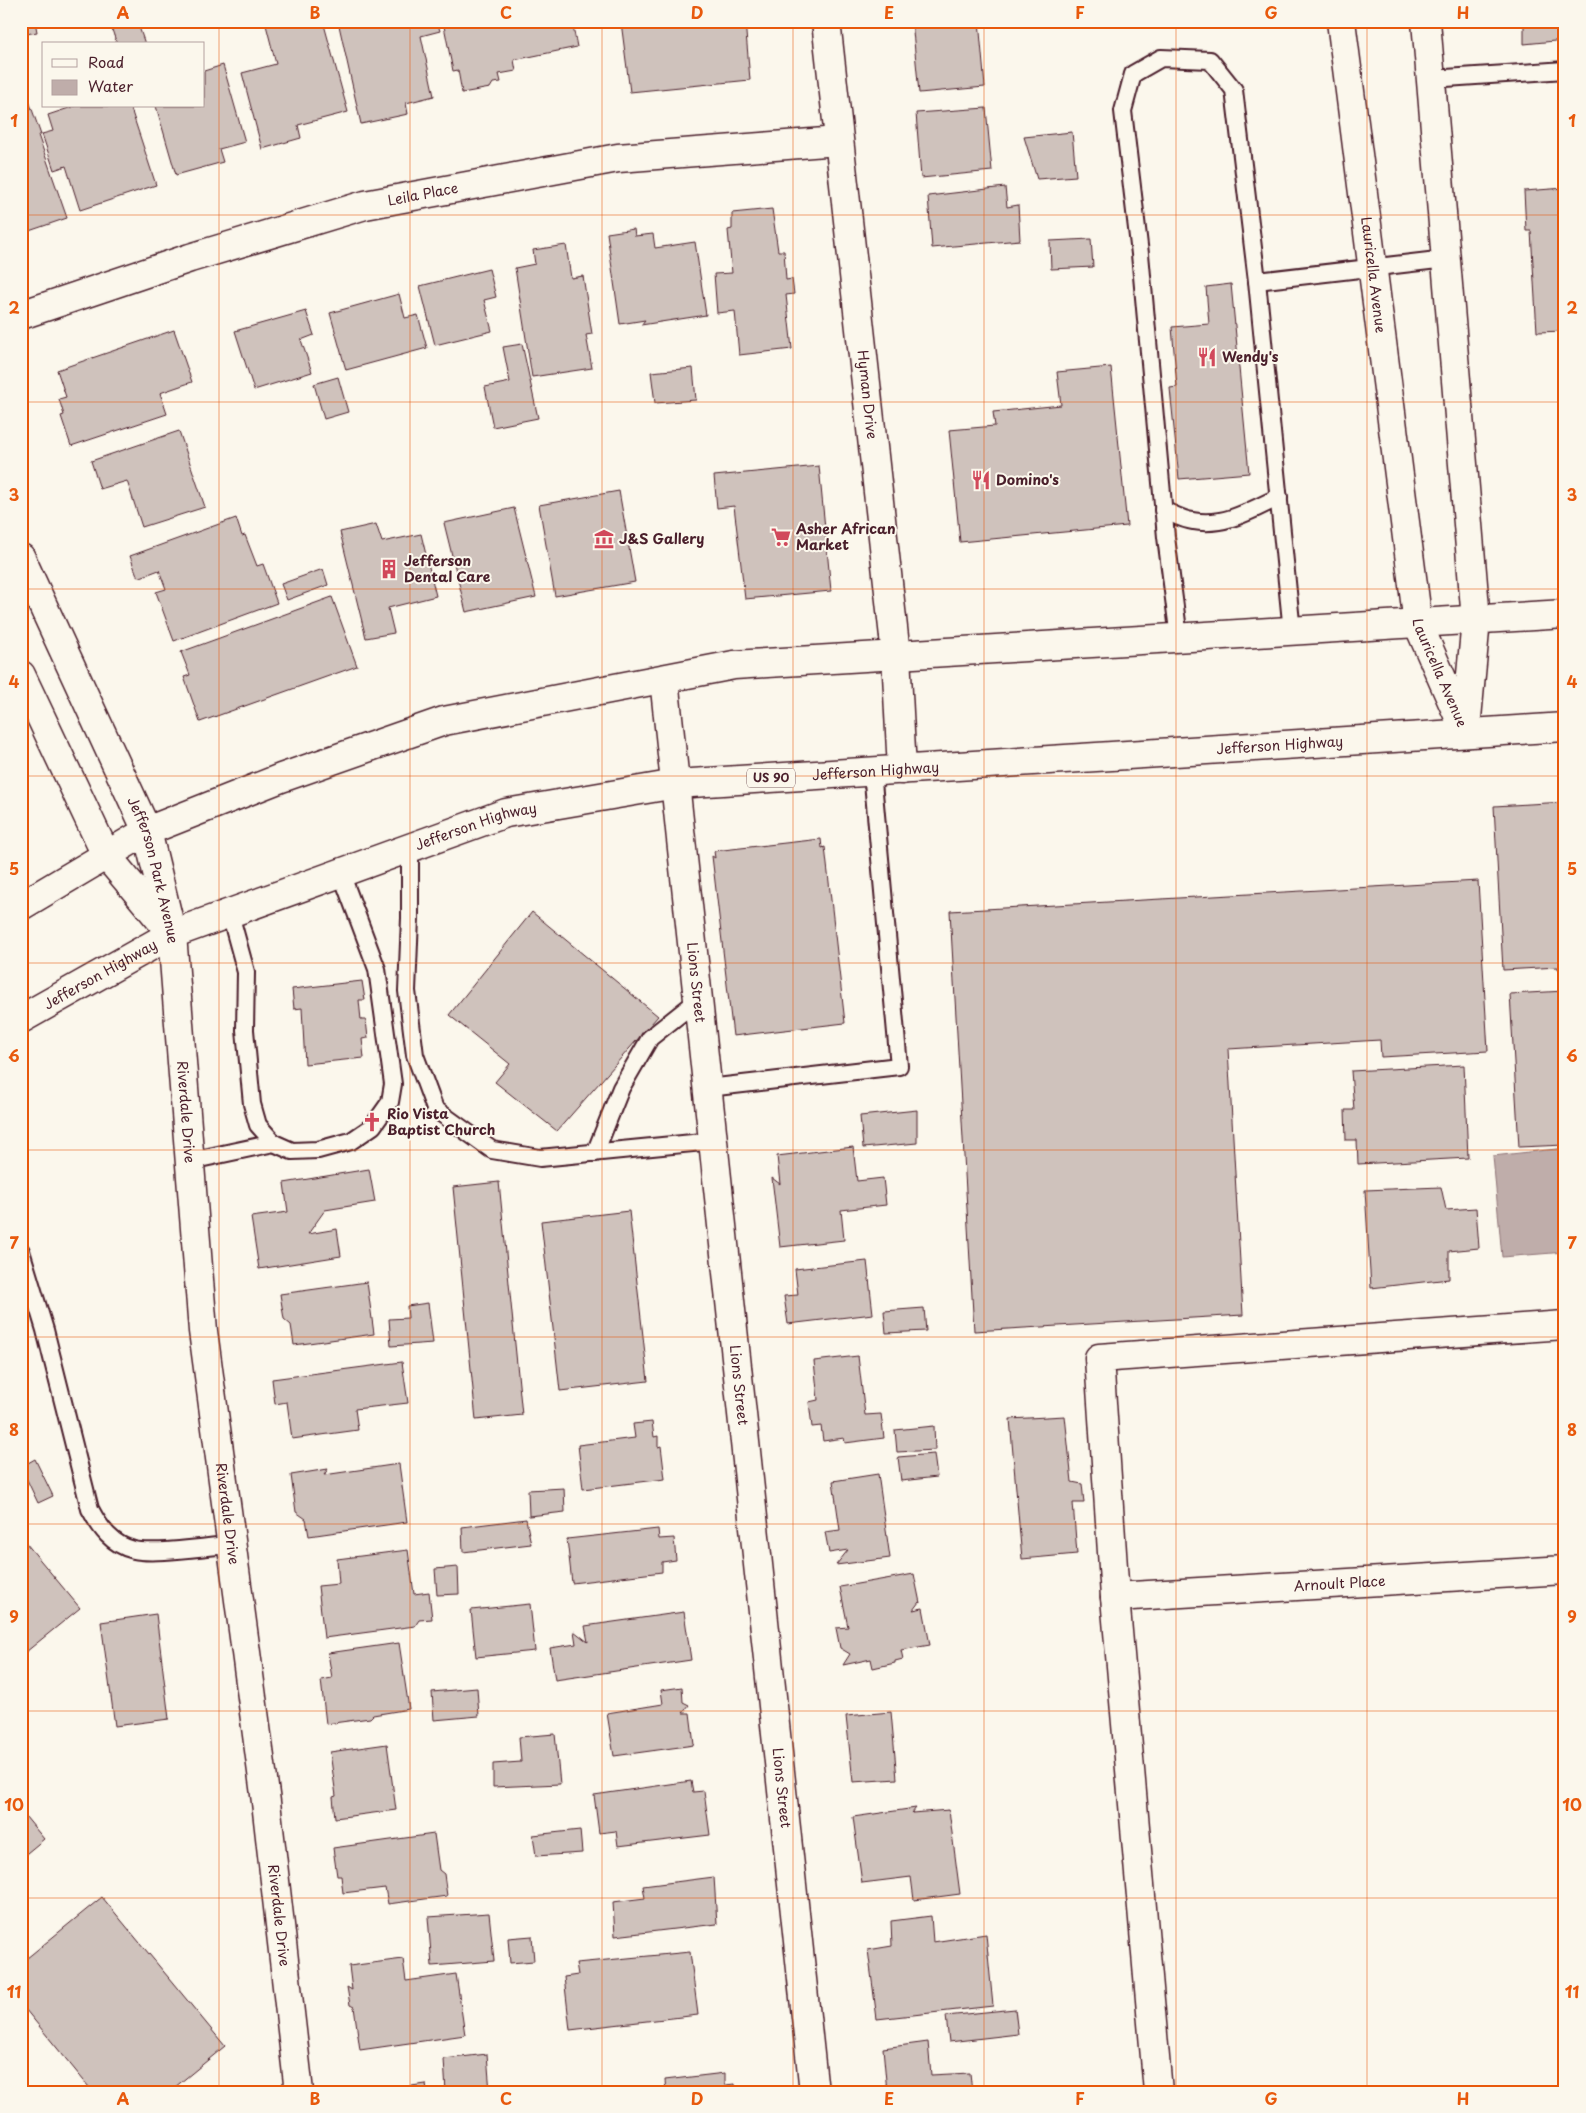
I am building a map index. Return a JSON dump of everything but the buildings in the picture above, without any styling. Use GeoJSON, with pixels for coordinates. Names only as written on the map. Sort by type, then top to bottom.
{"type":"FeatureCollection","features":[{"type":"Feature","properties":{"kind":"street","name":"Hyman Drive"},"geometry":{"type":"LineString","coordinates":[[826,21],[896,655],[902,770]]}},
{"type":"Feature","properties":{"kind":"street","name":"Lauricella Avenue"},"geometry":{"type":"LineString","coordinates":[[1341,21],[1418,624],[1466,733]]}},
{"type":"Feature","properties":{"kind":"street","name":"Lauricella Avenue"},"geometry":{"type":"LineString","coordinates":[[1426,21],[1476,620],[1466,733]]}},
{"type":"Feature","properties":{"kind":"street","name":"Leila Place"},"geometry":{"type":"LineString","coordinates":[[21,314],[190,258],[364,204],[618,158],[838,141]]}},
{"type":"Feature","properties":{"kind":"street","name":"Jefferson Park Avenue"},"geometry":{"type":"LineString","coordinates":[[21,558],[147,831],[172,934]]}},
{"type":"Feature","properties":{"kind":"street"},"geometry":{"type":"LineString","coordinates":[[21,906],[147,831],[281,778],[444,721],[734,665],[1565,614]]}},
{"type":"Feature","properties":{"kind":"street","name":"Jefferson Park Avenue"},"geometry":{"type":"LineString","coordinates":[[21,675],[106,856],[172,934]]}},
{"type":"Feature","properties":{"kind":"street","name":"Lions Street"},"geometry":{"type":"LineString","coordinates":[[664,679],[814,2092]]}},
{"type":"Feature","properties":{"kind":"street","name":"Jefferson Highway"},"geometry":{"type":"LineString","coordinates":[[21,1018],[172,934],[506,813],[676,784],[1565,727]]}},
{"type":"Feature","properties":{"kind":"street","name":"Riverdale Drive"},"geometry":{"type":"LineString","coordinates":[[172,934],[203,1331],[266,1802],[299,2092]]}},
{"type":"Feature","properties":{"kind":"street"},"geometry":{"type":"LineString","coordinates":[[1158,2092],[1115,1597],[1099,1358],[1565,1325]]}},
{"type":"Feature","properties":{"kind":"street","name":"Arnoult Place"},"geometry":{"type":"LineString","coordinates":[[1115,1597],[1565,1570]]}},
{"type":"Feature","properties":{"kind":"lane"},"geometry":{"type":"LineString","coordinates":[[1178,638],[1163,510],[1140,263],[1123,111],[1133,74],[1160,58],[1210,60],[1234,90],[1257,281],[1292,632]]}},
{"type":"Feature","properties":{"kind":"lane"},"geometry":{"type":"LineString","coordinates":[[1431,79],[1565,70]]}},
{"type":"Feature","properties":{"kind":"lane"},"geometry":{"type":"LineString","coordinates":[[1257,281],[1446,259]]}},
{"type":"Feature","properties":{"kind":"lane"},"geometry":{"type":"LineString","coordinates":[[1163,510],[1193,521],[1221,522],[1279,497]]}},
{"type":"Feature","properties":{"kind":"lane"},"geometry":{"type":"LineString","coordinates":[[708,1088],[899,1066],[872,771]]}},
{"type":"Feature","properties":{"kind":"lane"},"geometry":{"type":"LineString","coordinates":[[410,848],[407,991],[415,1055],[435,1109],[492,1150],[540,1158],[714,1141]]}},
{"type":"Feature","properties":{"kind":"lane"},"geometry":{"type":"LineString","coordinates":[[230,914],[246,972],[245,1030],[252,1104],[258,1125],[274,1143],[292,1151],[318,1150],[351,1141],[373,1126],[390,1102],[393,1084],[377,969],[341,873]]}},
{"type":"Feature","properties":{"kind":"lane"},"geometry":{"type":"LineString","coordinates":[[595,1153],[621,1088],[650,1038],[699,999]]}},
{"type":"Feature","properties":{"kind":"lane"},"geometry":{"type":"LineString","coordinates":[[190,1161],[274,1143]]}},
{"type":"Feature","properties":{"kind":"lane"},"geometry":{"type":"LineString","coordinates":[[21,1251],[45,1330],[90,1509],[99,1527],[114,1541],[134,1550],[231,1545]]}},
{"type":"Feature","properties":{"kind":"water"},"geometry":{"type":"Polygon","coordinates":[[[1565,1148],[1565,1252],[1502,1257],[1493,1156],[1565,1148]]]}},
{"type":"Feature","properties":{"kind":"place","name":"Wendy's"},"geometry":{"type":"Point","coordinates":[1207,357]}},
{"type":"Feature","properties":{"kind":"place","name":"Domino's"},"geometry":{"type":"Point","coordinates":[981,480]}},
{"type":"Feature","properties":{"kind":"place","name":"Asher African Market"},"geometry":{"type":"Point","coordinates":[781,537]}},
{"type":"Feature","properties":{"kind":"place","name":"J&S Gallery"},"geometry":{"type":"Point","coordinates":[604,539]}},
{"type":"Feature","properties":{"kind":"place","name":"Jefferson Dental Care"},"geometry":{"type":"Point","coordinates":[389,569]}},
{"type":"Feature","properties":{"kind":"place","name":"Rio Vista Baptist Church"},"geometry":{"type":"Point","coordinates":[372,1122]}}]}
